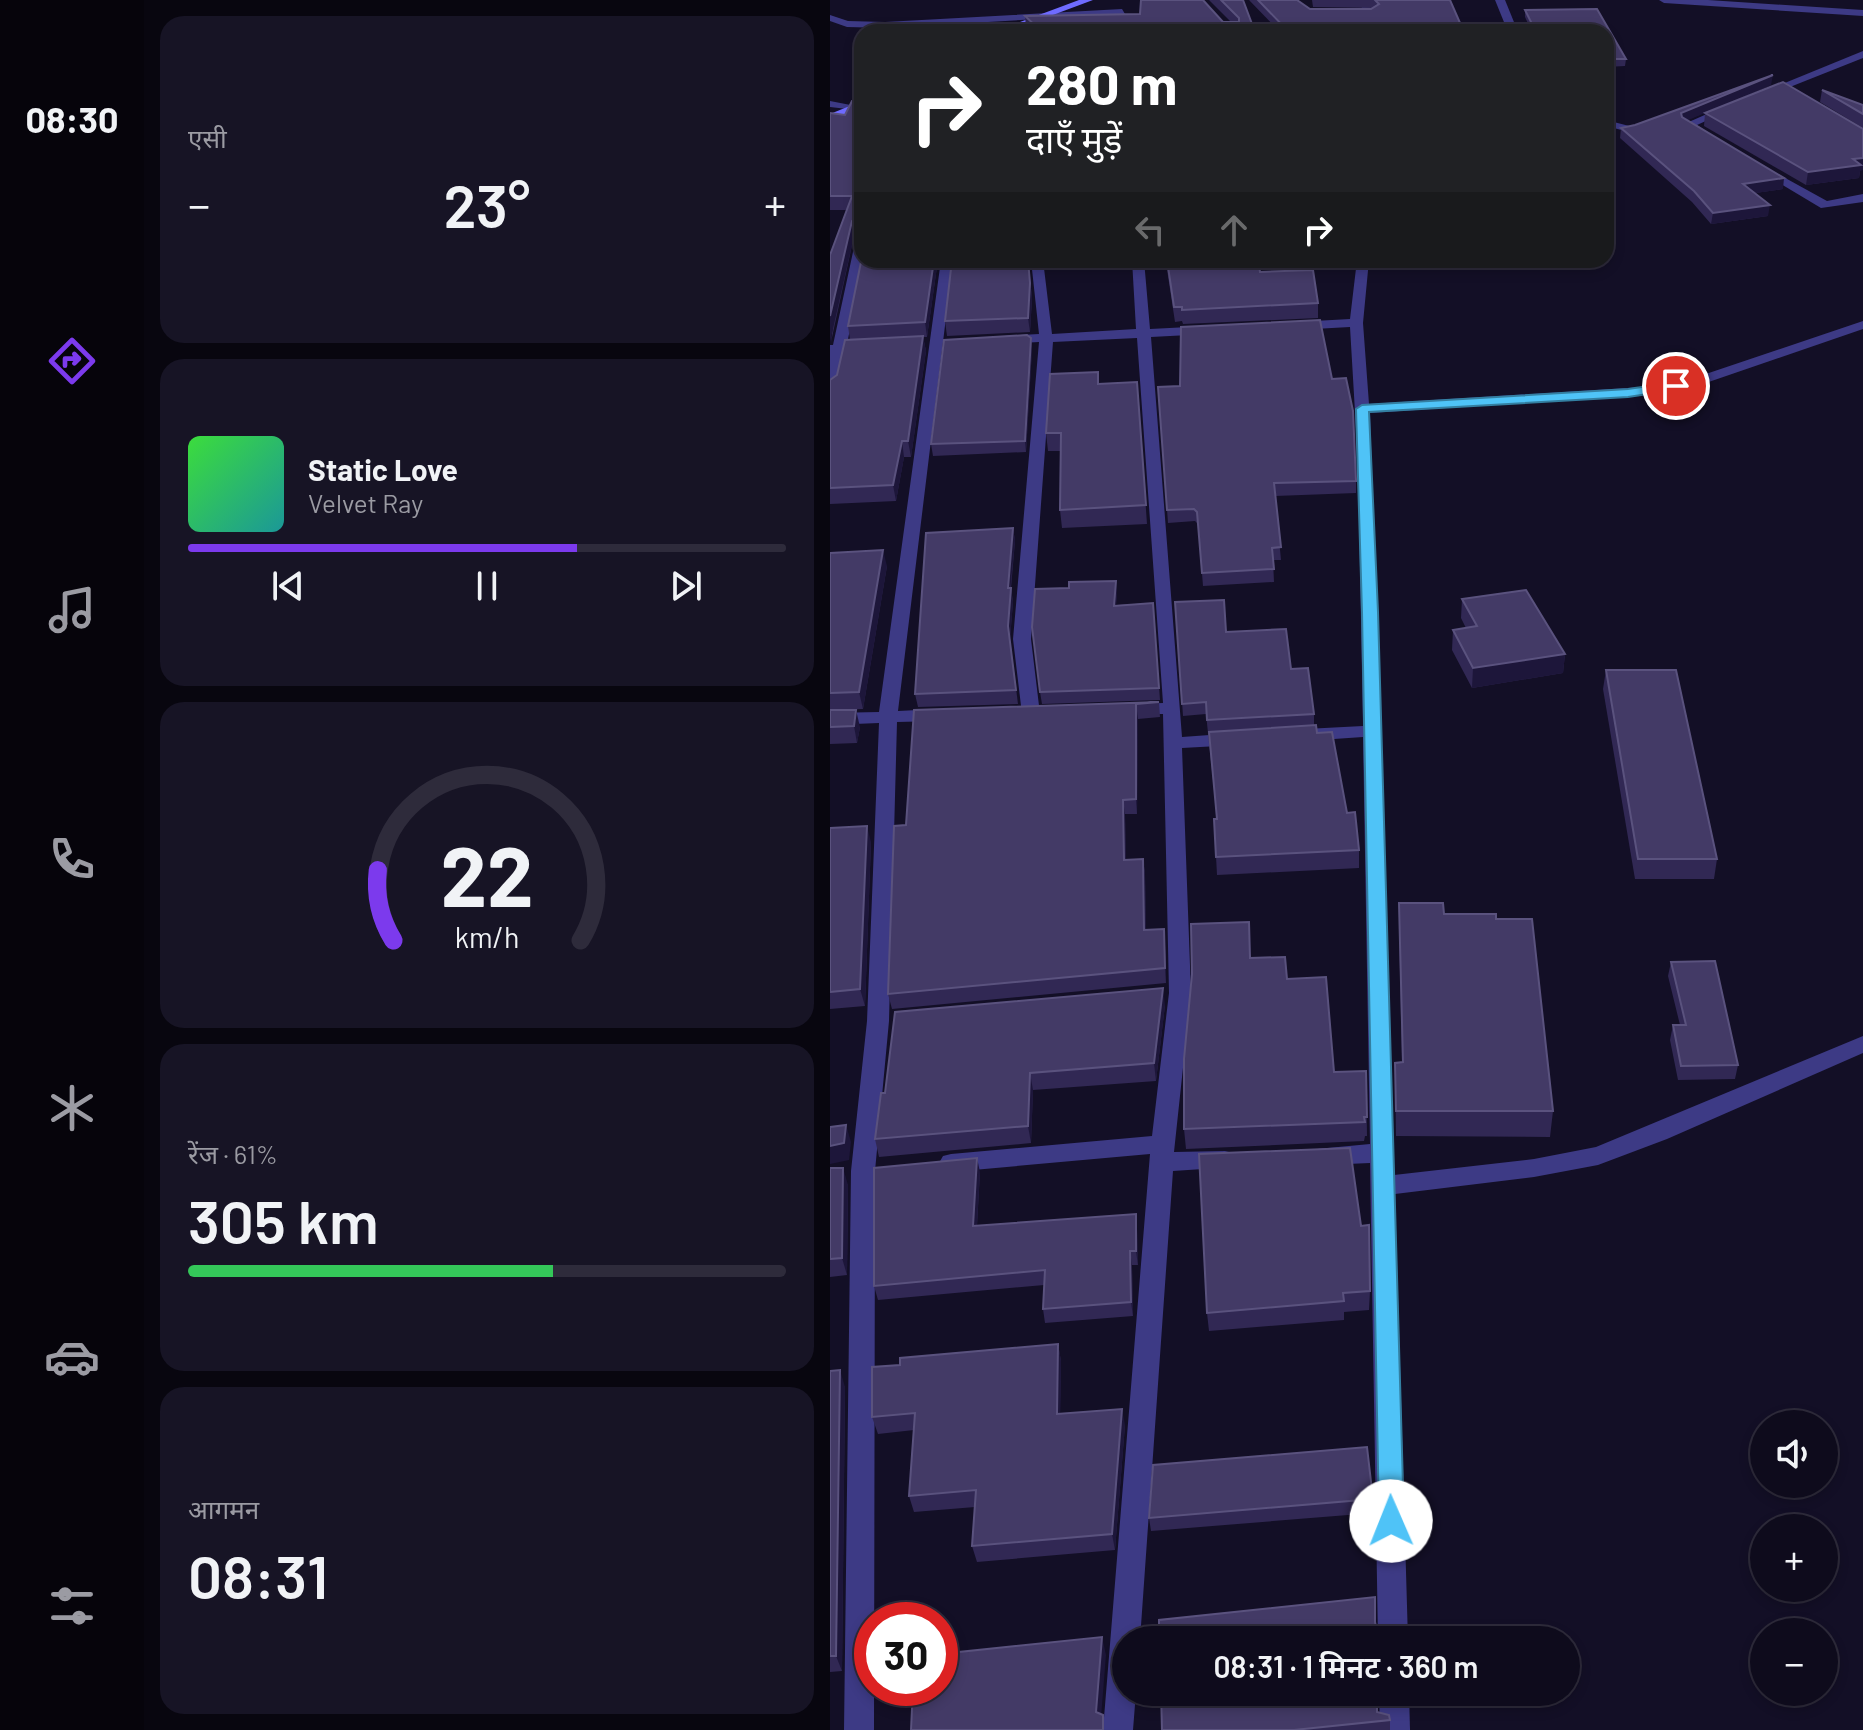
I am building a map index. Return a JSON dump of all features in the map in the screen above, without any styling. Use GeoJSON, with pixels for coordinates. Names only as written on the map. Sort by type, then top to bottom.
{"type":"FeatureCollection","features":[{"type":"Feature","properties":{"kind":"main road"},"geometry":{"type":"LineString","coordinates":[[1018,24],[1088,0]]}},
{"type":"Feature","properties":{"kind":"main road"},"geometry":{"type":"LineString","coordinates":[[830,118],[854,108]]}},
{"type":"Feature","properties":{"kind":"street"},"geometry":{"type":"LineString","coordinates":[[902,24],[1055,15],[1122,17],[1120,0]]}},
{"type":"Feature","properties":{"kind":"street"},"geometry":{"type":"LineString","coordinates":[[1364,0],[1374,24]]}},
{"type":"Feature","properties":{"kind":"street"},"geometry":{"type":"LineString","coordinates":[[1500,0],[1510,24]]}},
{"type":"Feature","properties":{"kind":"street"},"geometry":{"type":"LineString","coordinates":[[1664,0],[1764,4],[1863,13]]}},
{"type":"Feature","properties":{"kind":"street"},"geometry":{"type":"LineString","coordinates":[[1358,13],[1371,13]]}},
{"type":"Feature","properties":{"kind":"street"},"geometry":{"type":"LineString","coordinates":[[1055,15],[1055,24]]}},
{"type":"Feature","properties":{"kind":"street"},"geometry":{"type":"LineString","coordinates":[[830,18],[854,24]]}},
{"type":"Feature","properties":{"kind":"street"},"geometry":{"type":"LineString","coordinates":[[1754,98],[1863,54]]}},
{"type":"Feature","properties":{"kind":"street"},"geometry":{"type":"LineString","coordinates":[[1848,60],[1863,67]]}},
{"type":"Feature","properties":{"kind":"street"},"geometry":{"type":"LineString","coordinates":[[1781,87],[1795,95]]}},
{"type":"Feature","properties":{"kind":"street"},"geometry":{"type":"LineString","coordinates":[[1716,141],[1688,125],[1741,103]]}},
{"type":"Feature","properties":{"kind":"street"},"geometry":{"type":"LineString","coordinates":[[830,104],[854,106]]}},
{"type":"Feature","properties":{"kind":"street"},"geometry":{"type":"LineString","coordinates":[[1614,125],[1633,130]]}},
{"type":"Feature","properties":{"kind":"street"},"geometry":{"type":"LineString","coordinates":[[1743,157],[1825,205],[1863,198]]}},
{"type":"Feature","properties":{"kind":"street"},"geometry":{"type":"LineString","coordinates":[[830,390],[835,349],[855,268]]}},
{"type":"Feature","properties":{"kind":"street"},"geometry":{"type":"LineString","coordinates":[[859,1730],[852,1172],[886,1020],[888,715],[946,268]]}},
{"type":"Feature","properties":{"kind":"street"},"geometry":{"type":"LineString","coordinates":[[1031,714],[1022,639],[1046,338],[1038,268]]}},
{"type":"Feature","properties":{"kind":"street"},"geometry":{"type":"LineString","coordinates":[[1118,1730],[1172,993],[1172,708],[1139,268]]}},
{"type":"Feature","properties":{"kind":"street"},"geometry":{"type":"LineString","coordinates":[[1362,268],[1356,323],[1362,409],[1373,731],[1393,1626]]}},
{"type":"Feature","properties":{"kind":"street"},"geometry":{"type":"LineString","coordinates":[[1280,326],[1356,323]]}},
{"type":"Feature","properties":{"kind":"street"},"geometry":{"type":"LineString","coordinates":[[1362,409],[1660,390],[1692,383],[1863,325]]}},
{"type":"Feature","properties":{"kind":"street"},"geometry":{"type":"LineString","coordinates":[[982,341],[1220,329]]}},
{"type":"Feature","properties":{"kind":"street"},"geometry":{"type":"LineString","coordinates":[[835,349],[887,346]]}},
{"type":"Feature","properties":{"kind":"street"},"geometry":{"type":"LineString","coordinates":[[1109,710],[1172,708]]}},
{"type":"Feature","properties":{"kind":"street"},"geometry":{"type":"LineString","coordinates":[[830,719],[952,715]]}},
{"type":"Feature","properties":{"kind":"street"},"geometry":{"type":"LineString","coordinates":[[1281,736],[1373,731]]}},
{"type":"Feature","properties":{"kind":"street"},"geometry":{"type":"LineString","coordinates":[[1173,743],[1250,738]]}},
{"type":"Feature","properties":{"kind":"street"},"geometry":{"type":"LineString","coordinates":[[1384,1186],[1534,1168],[1598,1156],[1659,1133],[1863,1044]]}},
{"type":"Feature","properties":{"kind":"street"},"geometry":{"type":"LineString","coordinates":[[926,1165],[1162,1153],[1256,1158]]}},
{"type":"Feature","properties":{"kind":"street"},"geometry":{"type":"LineString","coordinates":[[1304,1156],[1383,1153]]}},
{"type":"Feature","properties":{"kind":"street"},"geometry":{"type":"LineString","coordinates":[[852,1172],[894,1168]]}},
{"type":"Feature","properties":{"kind":"street"},"geometry":{"type":"LineString","coordinates":[[1394,1706],[1395,1730]]}},
{"type":"Feature","properties":{"kind":"building"},"geometry":{"type":"Polygon","coordinates":[[[1141,0],[1203,0],[1223,22],[1239,22],[1239,18],[1221,0],[1243,0],[1252,24],[1034,24],[1025,16],[1140,14],[1141,0]]]}},
{"type":"Feature","properties":{"kind":"building"},"geometry":{"type":"Polygon","coordinates":[[[1258,0],[1297,0],[1310,9],[1371,9],[1379,4],[1375,0],[1450,0],[1460,24],[1281,24],[1258,0]]]}},
{"type":"Feature","properties":{"kind":"building"},"geometry":{"type":"Polygon","coordinates":[[[1597,9],[1606,24],[1532,24],[1525,10],[1597,9]]]}},
{"type":"Feature","properties":{"kind":"building"},"geometry":{"type":"Polygon","coordinates":[[[1614,38],[1626,59],[1614,59],[1614,38]]]}},
{"type":"Feature","properties":{"kind":"building"},"geometry":{"type":"Polygon","coordinates":[[[1773,75],[1681,113],[1682,117],[1784,178],[1743,184],[1770,205],[1713,213],[1694,191],[1621,128],[1635,125],[1773,75]]]}},
{"type":"Feature","properties":{"kind":"building"},"geometry":{"type":"Polygon","coordinates":[[[1783,82],[1863,129],[1863,158],[1853,159],[1861,165],[1808,172],[1705,113],[1783,82]]]}},
{"type":"Feature","properties":{"kind":"building"},"geometry":{"type":"Polygon","coordinates":[[[1822,90],[1863,105],[1863,114],[1822,90]]]}},
{"type":"Feature","properties":{"kind":"building"},"geometry":{"type":"Polygon","coordinates":[[[854,101],[854,220],[830,316],[830,255],[852,196],[830,196],[830,113],[845,115],[854,101]]]}},
{"type":"Feature","properties":{"kind":"building"},"geometry":{"type":"Polygon","coordinates":[[[860,268],[933,268],[925,322],[848,326],[860,268]]]}},
{"type":"Feature","properties":{"kind":"building"},"geometry":{"type":"Polygon","coordinates":[[[951,268],[1029,268],[1028,318],[945,321],[951,268]]]}},
{"type":"Feature","properties":{"kind":"building"},"geometry":{"type":"Polygon","coordinates":[[[1168,268],[1259,268],[1260,272],[1313,270],[1318,303],[1182,310],[1182,307],[1174,307],[1168,268]]]}},
{"type":"Feature","properties":{"kind":"building"},"geometry":{"type":"Polygon","coordinates":[[[1320,320],[1332,379],[1346,378],[1353,411],[1356,481],[1274,483],[1281,547],[1272,548],[1274,569],[1202,573],[1197,512],[1194,509],[1167,510],[1158,387],[1180,386],[1181,327],[1320,320]]]}},
{"type":"Feature","properties":{"kind":"building"},"geometry":{"type":"Polygon","coordinates":[[[1027,335],[1031,338],[1025,441],[931,444],[944,340],[1027,335]]]}},
{"type":"Feature","properties":{"kind":"building"},"geometry":{"type":"Polygon","coordinates":[[[923,336],[908,441],[902,441],[893,485],[830,488],[830,380],[837,375],[845,340],[923,336]]]}},
{"type":"Feature","properties":{"kind":"building"},"geometry":{"type":"Polygon","coordinates":[[[1098,372],[1098,384],[1137,382],[1146,505],[1060,510],[1061,433],[1046,433],[1050,374],[1098,372]]]}},
{"type":"Feature","properties":{"kind":"building"},"geometry":{"type":"Polygon","coordinates":[[[1013,528],[1008,626],[1016,690],[915,694],[926,533],[1013,528]]]}},
{"type":"Feature","properties":{"kind":"building"},"geometry":{"type":"Polygon","coordinates":[[[883,550],[859,692],[830,693],[830,553],[883,550]]]}},
{"type":"Feature","properties":{"kind":"building"},"geometry":{"type":"Polygon","coordinates":[[[1116,581],[1114,606],[1153,603],[1159,688],[1040,692],[1032,627],[1035,589],[1069,588],[1069,582],[1116,581]]]}},
{"type":"Feature","properties":{"kind":"building"},"geometry":{"type":"Polygon","coordinates":[[[1526,590],[1565,654],[1473,668],[1453,630],[1477,626],[1462,599],[1526,590]]]}},
{"type":"Feature","properties":{"kind":"building"},"geometry":{"type":"Polygon","coordinates":[[[1224,600],[1226,632],[1286,629],[1291,669],[1308,668],[1314,714],[1207,720],[1206,702],[1182,704],[1175,602],[1224,600]]]}},
{"type":"Feature","properties":{"kind":"building"},"geometry":{"type":"Polygon","coordinates":[[[1606,670],[1676,670],[1717,859],[1638,859],[1606,670]]]}},
{"type":"Feature","properties":{"kind":"building"},"geometry":{"type":"Polygon","coordinates":[[[1159,702],[1136,704],[1136,799],[1123,800],[1124,860],[1143,859],[1144,930],[1164,929],[1165,968],[888,994],[894,826],[906,825],[914,710],[1159,702]]]}},
{"type":"Feature","properties":{"kind":"building"},"geometry":{"type":"Polygon","coordinates":[[[830,710],[856,710],[854,726],[830,727],[830,710]]]}},
{"type":"Feature","properties":{"kind":"building"},"geometry":{"type":"Polygon","coordinates":[[[1316,725],[1317,733],[1332,732],[1347,813],[1355,812],[1359,850],[1216,857],[1214,819],[1217,819],[1209,732],[1316,725]]]}},
{"type":"Feature","properties":{"kind":"building"},"geometry":{"type":"Polygon","coordinates":[[[867,826],[860,989],[830,992],[830,828],[867,826]]]}},
{"type":"Feature","properties":{"kind":"building"},"geometry":{"type":"Polygon","coordinates":[[[1399,903],[1443,903],[1444,914],[1496,914],[1496,919],[1532,919],[1553,1111],[1396,1111],[1395,1063],[1403,1062],[1399,903]]]}},
{"type":"Feature","properties":{"kind":"building"},"geometry":{"type":"Polygon","coordinates":[[[1249,922],[1250,958],[1285,957],[1287,979],[1326,977],[1334,1072],[1366,1071],[1365,1122],[1184,1129],[1184,1059],[1192,974],[1191,924],[1249,922]]]}},
{"type":"Feature","properties":{"kind":"building"},"geometry":{"type":"Polygon","coordinates":[[[1715,961],[1738,1065],[1681,1066],[1673,1025],[1686,1025],[1671,962],[1715,961]]]}},
{"type":"Feature","properties":{"kind":"building"},"geometry":{"type":"Polygon","coordinates":[[[1163,988],[1154,1063],[1030,1073],[1028,1126],[875,1139],[881,1093],[885,1093],[895,1012],[1163,988]]]}},
{"type":"Feature","properties":{"kind":"building"},"geometry":{"type":"Polygon","coordinates":[[[846,1125],[844,1143],[830,1146],[830,1127],[846,1125]]]}},
{"type":"Feature","properties":{"kind":"building"},"geometry":{"type":"Polygon","coordinates":[[[1350,1148],[1361,1226],[1369,1225],[1370,1291],[1343,1293],[1344,1301],[1207,1313],[1199,1154],[1350,1148]]]}},
{"type":"Feature","properties":{"kind":"building"},"geometry":{"type":"Polygon","coordinates":[[[977,1158],[973,1226],[1136,1214],[1136,1251],[1130,1251],[1131,1302],[1043,1309],[1045,1270],[874,1286],[874,1168],[977,1158]]]}},
{"type":"Feature","properties":{"kind":"building"},"geometry":{"type":"Polygon","coordinates":[[[830,1168],[843,1168],[842,1258],[830,1259],[830,1168]]]}},
{"type":"Feature","properties":{"kind":"building"},"geometry":{"type":"Polygon","coordinates":[[[1058,1344],[1057,1414],[1122,1409],[1112,1534],[972,1546],[976,1490],[909,1496],[915,1413],[872,1417],[872,1367],[900,1365],[900,1358],[1058,1344]]]}},
{"type":"Feature","properties":{"kind":"building"},"geometry":{"type":"Polygon","coordinates":[[[840,1370],[836,1656],[830,1656],[830,1371],[840,1370]]]}},
{"type":"Feature","properties":{"kind":"building"},"geometry":{"type":"Polygon","coordinates":[[[1367,1447],[1373,1499],[1149,1518],[1153,1465],[1367,1447]]]}},
{"type":"Feature","properties":{"kind":"building"},"geometry":{"type":"Polygon","coordinates":[[[1375,1597],[1376,1626],[1159,1626],[1159,1620],[1375,1597]]]}},
{"type":"Feature","properties":{"kind":"building"},"geometry":{"type":"Polygon","coordinates":[[[1102,1637],[1096,1712],[1103,1715],[1103,1730],[911,1730],[912,1706],[958,1706],[958,1652],[1102,1637]]]}},
{"type":"Feature","properties":{"kind":"building"},"geometry":{"type":"Polygon","coordinates":[[[1161,1706],[1377,1706],[1377,1712],[1389,1715],[1390,1720],[1294,1730],[1162,1730],[1161,1706]]]}},
{"type":"Feature","properties":{"kind":"route"},"geometry":{"type":"LineString","coordinates":[[1391,1521],[1370,612],[1362,409],[1628,393],[1676,386]]}}]}
